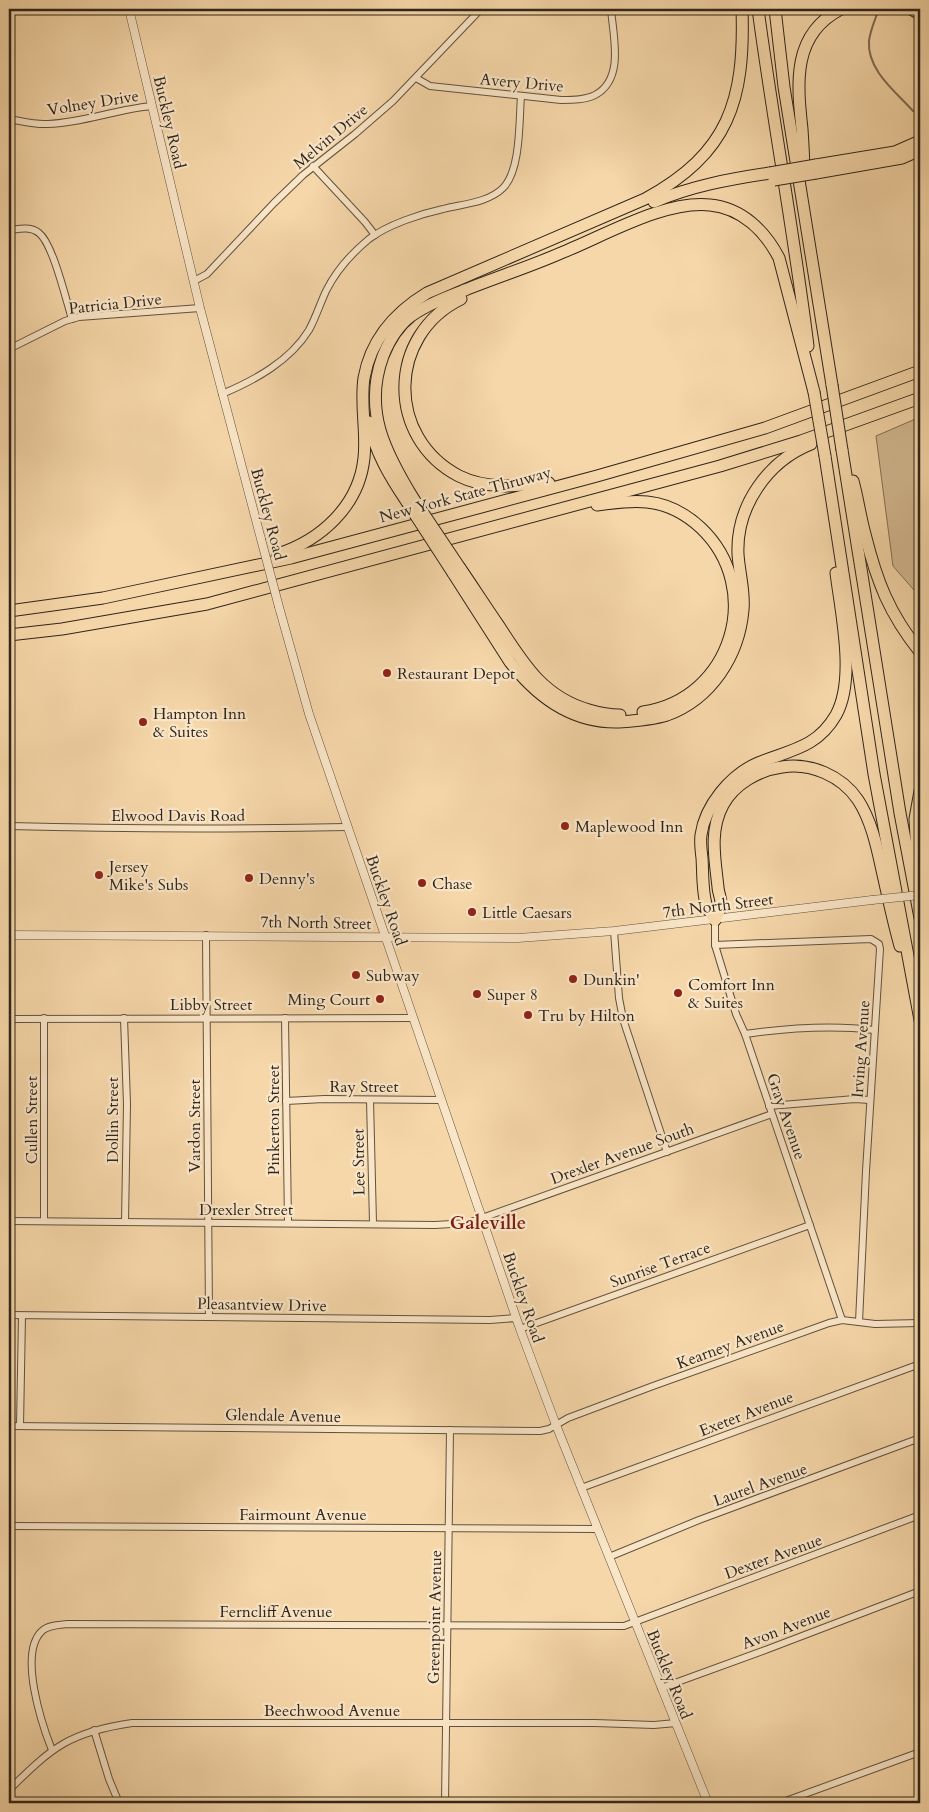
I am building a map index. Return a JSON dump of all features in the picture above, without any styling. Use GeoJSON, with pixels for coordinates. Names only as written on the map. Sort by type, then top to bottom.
{"type":"FeatureCollection","features":[{"type":"Feature","properties":{"kind":"highway"},"geometry":{"type":"LineString","coordinates":[[220,574],[294,549],[319,535],[339,516],[359,480],[364,459],[364,380],[375,344],[397,315],[427,293],[645,200],[667,187],[699,162],[714,143],[727,120],[736,96],[741,69],[742,9]]}},
{"type":"Feature","properties":{"kind":"highway"},"geometry":{"type":"LineString","coordinates":[[758,9],[802,298],[814,392],[874,774],[920,1020]]}},
{"type":"Feature","properties":{"kind":"highway"},"geometry":{"type":"LineString","coordinates":[[775,9],[784,87],[808,240],[900,813],[920,918]]}},
{"type":"Feature","properties":{"kind":"highway"},"geometry":{"type":"LineString","coordinates":[[808,240],[798,75],[803,51],[810,37],[822,22],[840,9]]}},
{"type":"Feature","properties":{"kind":"highway"},"geometry":{"type":"LineString","coordinates":[[911,9],[920,14]]}},
{"type":"Feature","properties":{"kind":"highway"},"geometry":{"type":"LineString","coordinates":[[816,169],[895,152],[920,141]]}},
{"type":"Feature","properties":{"kind":"highway"},"geometry":{"type":"LineString","coordinates":[[608,215],[640,208],[700,185],[889,161],[902,158],[920,150]]}},
{"type":"Feature","properties":{"kind":"highway"},"geometry":{"type":"LineString","coordinates":[[614,230],[668,204],[696,194],[772,176]]}},
{"type":"Feature","properties":{"kind":"highway"},"geometry":{"type":"LineString","coordinates":[[554,511],[626,501],[647,502],[664,506],[694,522],[717,546],[727,563],[732,582],[735,601],[733,622],[729,640],[721,659],[710,675],[696,689],[681,699],[652,711],[616,715],[597,712],[579,707],[561,698],[537,679],[521,660],[410,500],[388,454],[377,421],[376,385],[379,367],[387,346],[398,329],[410,317],[437,301],[560,254],[657,212],[691,204],[721,206],[731,210],[754,225],[767,238],[779,258],[814,392]]}},
{"type":"Feature","properties":{"kind":"highway"},"geometry":{"type":"LineString","coordinates":[[515,270],[448,305],[432,317],[423,329],[412,349],[407,366],[406,395],[409,417],[417,436],[430,453],[445,467],[460,476],[476,482],[491,486],[521,486],[597,476]]}},
{"type":"Feature","properties":{"kind":"highway","name":"New York State Thruway"},"geometry":{"type":"LineString","coordinates":[[9,611],[103,598],[291,558],[597,476],[765,428],[920,371]]}},
{"type":"Feature","properties":{"kind":"highway"},"geometry":{"type":"LineString","coordinates":[[364,396],[370,429],[377,452],[390,478],[410,500]]}},
{"type":"Feature","properties":{"kind":"highway"},"geometry":{"type":"LineString","coordinates":[[9,635],[70,628],[207,604],[729,464],[801,441],[920,398]]}},
{"type":"Feature","properties":{"kind":"highway"},"geometry":{"type":"LineString","coordinates":[[457,570],[510,662],[543,697],[558,707],[594,720],[633,722],[667,715],[701,695],[717,679],[736,645],[744,608],[738,553],[739,536],[743,516],[754,492],[781,462],[801,448],[907,403]]}},
{"type":"Feature","properties":{"kind":"highway"},"geometry":{"type":"LineString","coordinates":[[842,450],[858,499],[864,532],[877,576],[889,606],[902,629],[920,652]]}},
{"type":"Feature","properties":{"kind":"highway"},"geometry":{"type":"LineString","coordinates":[[715,920],[707,906],[701,841],[705,820],[711,807],[732,780],[749,768],[794,751],[819,736],[836,714],[843,698],[846,674],[828,510],[829,483]]}},
{"type":"Feature","properties":{"kind":"highway"},"geometry":{"type":"LineString","coordinates":[[715,920],[721,905],[713,847],[718,816],[724,803],[749,778],[770,769],[801,766],[825,774],[850,790],[865,813],[872,830],[920,1030]]}},
{"type":"Feature","properties":{"kind":"highway"},"geometry":{"type":"LineString","coordinates":[[920,791],[915,818],[920,901]]}},
{"type":"Feature","properties":{"kind":"street","name":"Buckley Road"},"geometry":{"type":"LineString","coordinates":[[129,9],[200,308],[309,714],[520,1329],[556,1425],[708,1803]]}},
{"type":"Feature","properties":{"kind":"street","name":"Melvin Drive"},"geometry":{"type":"LineString","coordinates":[[194,281],[207,274],[274,203],[313,166],[355,134],[416,78],[481,9]]}},
{"type":"Feature","properties":{"kind":"street","name":"Avery Drive"},"geometry":{"type":"LineString","coordinates":[[416,78],[430,86],[561,100],[582,99],[595,95],[609,82],[614,71],[615,57],[611,9]]}},
{"type":"Feature","properties":{"kind":"street"},"geometry":{"type":"LineString","coordinates":[[222,394],[262,375],[291,351],[308,331],[335,276],[352,255],[375,235],[382,230],[419,216],[492,196],[502,189],[511,175],[516,154],[521,96]]}},
{"type":"Feature","properties":{"kind":"street","name":"Volney Drive"},"geometry":{"type":"LineString","coordinates":[[9,119],[48,124],[152,106]]}},
{"type":"Feature","properties":{"kind":"street"},"geometry":{"type":"LineString","coordinates":[[313,166],[375,235]]}},
{"type":"Feature","properties":{"kind":"street"},"geometry":{"type":"LineString","coordinates":[[9,230],[30,229],[38,232],[46,240],[72,319]]}},
{"type":"Feature","properties":{"kind":"street","name":"Patricia Drive"},"geometry":{"type":"LineString","coordinates":[[9,349],[72,319],[200,308]]}},
{"type":"Feature","properties":{"kind":"street","name":"Elwood Davis Road"},"geometry":{"type":"LineString","coordinates":[[9,826],[132,828],[347,827]]}},
{"type":"Feature","properties":{"kind":"street","name":"7th North Street"},"geometry":{"type":"LineString","coordinates":[[9,935],[518,938],[614,931],[920,895]]}},
{"type":"Feature","properties":{"kind":"street","name":"Gray Avenue"},"geometry":{"type":"LineString","coordinates":[[715,920],[715,945],[736,1014],[745,1034],[842,1320]]}},
{"type":"Feature","properties":{"kind":"street"},"geometry":{"type":"LineString","coordinates":[[614,931],[618,998],[623,1019],[667,1152]]}},
{"type":"Feature","properties":{"kind":"street","name":"Vardon Street"},"geometry":{"type":"LineString","coordinates":[[206,935],[209,1317]]}},
{"type":"Feature","properties":{"kind":"street","name":"Irving Avenue"},"geometry":{"type":"LineString","coordinates":[[715,945],[875,940],[880,949],[859,1322]]}},
{"type":"Feature","properties":{"kind":"street","name":"Cullen Street"},"geometry":{"type":"LineString","coordinates":[[44,1018],[44,1222]]}},
{"type":"Feature","properties":{"kind":"street","name":"Dollin Street"},"geometry":{"type":"LineString","coordinates":[[124,1018],[127,1104],[124,1222]]}},
{"type":"Feature","properties":{"kind":"street","name":"Pinkerton Street"},"geometry":{"type":"LineString","coordinates":[[285,1018],[288,1223]]}},
{"type":"Feature","properties":{"kind":"street","name":"Libby Street"},"geometry":{"type":"LineString","coordinates":[[9,1019],[412,1018]]}},
{"type":"Feature","properties":{"kind":"street"},"geometry":{"type":"LineString","coordinates":[[745,1034],[770,1030],[847,1028],[875,1030]]}},
{"type":"Feature","properties":{"kind":"street","name":"Lee Street"},"geometry":{"type":"LineString","coordinates":[[370,1100],[373,1224]]}},
{"type":"Feature","properties":{"kind":"street","name":"Ray Street"},"geometry":{"type":"LineString","coordinates":[[286,1101],[441,1100]]}},
{"type":"Feature","properties":{"kind":"street"},"geometry":{"type":"LineString","coordinates":[[769,1106],[870,1100]]}},
{"type":"Feature","properties":{"kind":"street","name":"Drexler Avenue South"},"geometry":{"type":"LineString","coordinates":[[482,1219],[772,1114]]}},
{"type":"Feature","properties":{"kind":"street","name":"Drexler Street"},"geometry":{"type":"LineString","coordinates":[[9,1221],[373,1224],[468,1223],[482,1219]]}},
{"type":"Feature","properties":{"kind":"street","name":"Sunrise Terrace"},"geometry":{"type":"LineString","coordinates":[[520,1329],[810,1225]]}},
{"type":"Feature","properties":{"kind":"street","name":"Pleasantview Drive"},"geometry":{"type":"LineString","coordinates":[[9,1315],[490,1320],[516,1318]]}},
{"type":"Feature","properties":{"kind":"street"},"geometry":{"type":"LineString","coordinates":[[20,1426],[22,1316]]}},
{"type":"Feature","properties":{"kind":"street","name":"Kearney Avenue"},"geometry":{"type":"LineString","coordinates":[[556,1425],[568,1418],[653,1386],[829,1323],[842,1320],[875,1324],[920,1323]]}},
{"type":"Feature","properties":{"kind":"street","name":"Exeter Avenue"},"geometry":{"type":"LineString","coordinates":[[581,1488],[920,1364]]}},
{"type":"Feature","properties":{"kind":"street","name":"Glendale Avenue"},"geometry":{"type":"LineString","coordinates":[[9,1426],[540,1431],[556,1425]]}},
{"type":"Feature","properties":{"kind":"street","name":"Greenpoint Avenue"},"geometry":{"type":"LineString","coordinates":[[445,1803],[450,1430]]}},
{"type":"Feature","properties":{"kind":"street","name":"Laurel Avenue"},"geometry":{"type":"LineString","coordinates":[[609,1557],[699,1520],[920,1438]]}},
{"type":"Feature","properties":{"kind":"street","name":"Dexter Avenue"},"geometry":{"type":"LineString","coordinates":[[635,1622],[920,1515]]}},
{"type":"Feature","properties":{"kind":"street","name":"Fairmount Avenue"},"geometry":{"type":"LineString","coordinates":[[9,1526],[598,1529]]}},
{"type":"Feature","properties":{"kind":"street","name":"Avon Avenue"},"geometry":{"type":"LineString","coordinates":[[661,1688],[920,1591]]}},
{"type":"Feature","properties":{"kind":"street","name":"Ferncliff Avenue"},"geometry":{"type":"LineString","coordinates":[[52,1750],[36,1703],[32,1675],[36,1640],[42,1631],[52,1626],[67,1624],[624,1626],[635,1622]]}},
{"type":"Feature","properties":{"kind":"street","name":"Beechwood Avenue"},"geometry":{"type":"LineString","coordinates":[[9,1790],[52,1750],[73,1738],[94,1730],[132,1723],[654,1725],[676,1723]]}},
{"type":"Feature","properties":{"kind":"street"},"geometry":{"type":"LineString","coordinates":[[94,1730],[109,1779],[120,1803]]}},
{"type":"Feature","properties":{"kind":"street"},"geometry":{"type":"LineString","coordinates":[[780,1803],[920,1752]]}},
{"type":"Feature","properties":{"kind":"shaded area"},"geometry":{"type":"Polygon","coordinates":[[[920,417],[920,597],[893,566],[876,436],[920,417]]]}},
{"type":"Feature","properties":{"kind":"waterway"},"geometry":{"type":"LineString","coordinates":[[878,11],[871,29],[869,41],[873,61],[877,71],[913,111]]}},
{"type":"Feature","properties":{"kind":"place","name":"Restaurant Depot"},"geometry":{"type":"Point","coordinates":[387,673]}},
{"type":"Feature","properties":{"kind":"place","name":"Hampton Inn & Suites"},"geometry":{"type":"Point","coordinates":[143,722]}},
{"type":"Feature","properties":{"kind":"place","name":"Maplewood Inn"},"geometry":{"type":"Point","coordinates":[565,826]}},
{"type":"Feature","properties":{"kind":"place","name":"Jersey Mike's Subs"},"geometry":{"type":"Point","coordinates":[99,875]}},
{"type":"Feature","properties":{"kind":"place","name":"Denny's"},"geometry":{"type":"Point","coordinates":[249,878]}},
{"type":"Feature","properties":{"kind":"place","name":"Chase"},"geometry":{"type":"Point","coordinates":[422,883]}},
{"type":"Feature","properties":{"kind":"place","name":"Little Caesars"},"geometry":{"type":"Point","coordinates":[472,912]}},
{"type":"Feature","properties":{"kind":"place","name":"Subway"},"geometry":{"type":"Point","coordinates":[356,975]}},
{"type":"Feature","properties":{"kind":"place","name":"Dunkin'"},"geometry":{"type":"Point","coordinates":[573,979]}},
{"type":"Feature","properties":{"kind":"place","name":"Comfort Inn & Suites"},"geometry":{"type":"Point","coordinates":[678,993]}},
{"type":"Feature","properties":{"kind":"place","name":"Super 8"},"geometry":{"type":"Point","coordinates":[477,994]}},
{"type":"Feature","properties":{"kind":"place","name":"Ming Court"},"geometry":{"type":"Point","coordinates":[380,999]}},
{"type":"Feature","properties":{"kind":"place","name":"Tru by Hilton"},"geometry":{"type":"Point","coordinates":[528,1015]}},
{"type":"Feature","properties":{"kind":"district","name":"Galeville"},"geometry":{"type":"Point","coordinates":[488,1222]}}]}
